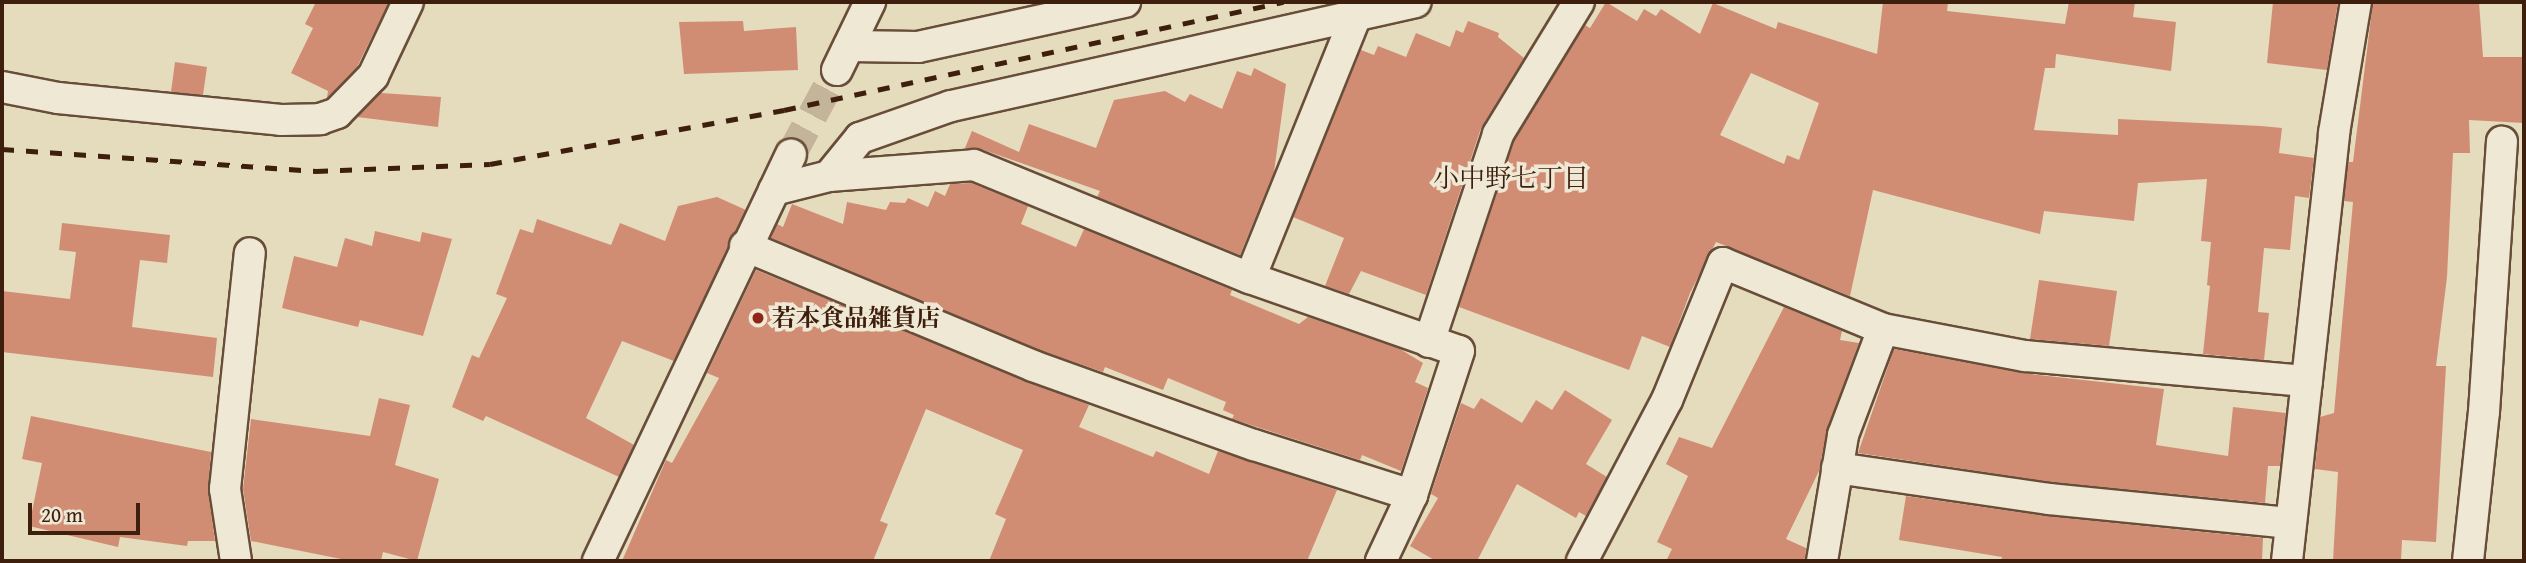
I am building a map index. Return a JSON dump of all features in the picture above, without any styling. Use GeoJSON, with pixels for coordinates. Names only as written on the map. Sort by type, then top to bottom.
{"type":"FeatureCollection","features":[{"type":"Feature","properties":{"kind":"street"},"geometry":{"type":"LineString","coordinates":[[2,87],[58,98],[281,120],[320,119],[337,113],[373,76],[408,2]]}},
{"type":"Feature","properties":{"kind":"street"},"geometry":{"type":"LineString","coordinates":[[870,2],[843,58],[918,47],[1125,2]]}},
{"type":"Feature","properties":{"kind":"street"},"geometry":{"type":"LineString","coordinates":[[828,176],[860,138],[951,106],[1415,2]]}},
{"type":"Feature","properties":{"kind":"street"},"geometry":{"type":"LineString","coordinates":[[1429,342],[1498,134],[1579,2]]}},
{"type":"Feature","properties":{"kind":"street"},"geometry":{"type":"LineString","coordinates":[[2287,561],[2334,133],[2356,2]]}},
{"type":"Feature","properties":{"kind":"street"},"geometry":{"type":"LineString","coordinates":[[1251,278],[1357,13]]}},
{"type":"Feature","properties":{"kind":"street"},"geometry":{"type":"LineString","coordinates":[[2468,561],[2484,412],[2502,142]]}},
{"type":"Feature","properties":{"kind":"street"},"geometry":{"type":"LineString","coordinates":[[598,561],[745,246],[791,155]]}},
{"type":"Feature","properties":{"kind":"street"},"geometry":{"type":"LineString","coordinates":[[774,190],[828,176],[974,165],[1251,278],[1459,351],[1412,495],[1381,561]]}},
{"type":"Feature","properties":{"kind":"street"},"geometry":{"type":"LineString","coordinates":[[745,246],[1034,366],[1254,445],[1412,495]]}},
{"type":"Feature","properties":{"kind":"street"},"geometry":{"type":"LineString","coordinates":[[236,561],[225,489],[250,253]]}},
{"type":"Feature","properties":{"kind":"street"},"geometry":{"type":"LineString","coordinates":[[1582,561],[1667,400],[1723,263],[1883,329],[2025,356],[2307,381]]}},
{"type":"Feature","properties":{"kind":"street"},"geometry":{"type":"LineString","coordinates":[[1822,561],[1843,435],[1883,329]]}},
{"type":"Feature","properties":{"kind":"street"},"geometry":{"type":"LineString","coordinates":[[1837,468],[2049,499],[2291,523]]}},
{"type":"Feature","properties":{"kind":"building"},"geometry":{"type":"Polygon","coordinates":[[[316,2],[389,2],[357,67],[327,98],[328,91],[291,73],[313,28],[305,24],[316,2]]]}},
{"type":"Feature","properties":{"kind":"building"},"geometry":{"type":"Polygon","coordinates":[[[1606,2],[1637,21],[1644,9],[1656,16],[1661,9],[1700,34],[1713,3],[1776,29],[1778,22],[1877,54],[1883,2],[1948,2],[1947,11],[2065,24],[2069,2],[2135,2],[2133,17],[2176,22],[2171,71],[2056,54],[2055,68],[2045,68],[2034,130],[2118,135],[2118,119],[2282,128],[2279,153],[2314,158],[2309,198],[2295,196],[2290,250],[2264,248],[2258,312],[2269,313],[2264,360],[2203,354],[2210,286],[2207,285],[2211,242],[2201,241],[2207,179],[2138,183],[2134,221],[2044,211],[2040,234],[1873,190],[1850,296],[1716,242],[1690,293],[1670,347],[1642,336],[1629,370],[1459,307],[1514,141],[1585,25],[1590,28],[1606,2]],[[1751,73],[1720,135],[1784,164],[1787,155],[1799,160],[1819,103],[1751,73]]]}},
{"type":"Feature","properties":{"kind":"building"},"geometry":{"type":"Polygon","coordinates":[[[2273,2],[2338,2],[2327,70],[2267,63],[2273,2]]]}},
{"type":"Feature","properties":{"kind":"building"},"geometry":{"type":"Polygon","coordinates":[[[2373,2],[2479,2],[2483,57],[2524,57],[2524,123],[2469,120],[2470,153],[2453,153],[2447,277],[2436,366],[2446,366],[2436,542],[2402,540],[2401,561],[2333,561],[2338,472],[2315,469],[2320,417],[2334,413],[2353,202],[2344,201],[2348,162],[2353,162],[2373,2]]]}},
{"type":"Feature","properties":{"kind":"building"},"geometry":{"type":"Polygon","coordinates":[[[743,21],[744,31],[796,27],[798,70],[684,74],[679,22],[743,21]]]}},
{"type":"Feature","properties":{"kind":"building"},"geometry":{"type":"Polygon","coordinates":[[[1468,21],[1499,33],[1498,37],[1524,58],[1481,128],[1426,295],[1361,271],[1349,294],[1325,286],[1344,238],[1293,217],[1361,50],[1374,55],[1378,46],[1406,57],[1416,33],[1450,47],[1456,30],[1463,33],[1468,21]]]}},
{"type":"Feature","properties":{"kind":"building"},"geometry":{"type":"Polygon","coordinates":[[[175,62],[207,67],[203,95],[171,92],[175,62]]]}},
{"type":"Feature","properties":{"kind":"building"},"geometry":{"type":"Polygon","coordinates":[[[1254,68],[1286,84],[1274,172],[1240,255],[1097,197],[1100,191],[981,149],[965,148],[972,131],[1019,152],[1029,124],[1096,148],[1114,100],[1165,91],[1185,102],[1190,94],[1222,109],[1237,71],[1251,76],[1254,68]]]}},
{"type":"Feature","properties":{"kind":"building"},"geometry":{"type":"Polygon","coordinates":[[[381,93],[441,97],[438,127],[357,117],[381,93]]]}},
{"type":"Feature","properties":{"kind":"building"},"geometry":{"type":"Polygon","coordinates":[[[971,183],[1028,206],[1021,224],[1076,247],[1084,229],[1232,290],[1230,295],[1299,324],[1308,317],[1400,349],[1423,363],[1415,382],[1428,388],[1401,471],[1362,455],[1360,460],[1232,419],[1234,415],[1223,410],[1226,402],[1168,378],[1163,390],[1105,367],[1103,372],[1039,350],[771,238],[777,224],[783,227],[792,204],[843,224],[847,202],[886,210],[890,202],[905,203],[908,198],[928,207],[935,191],[945,196],[950,184],[971,183]]]}},
{"type":"Feature","properties":{"kind":"building"},"geometry":{"type":"Polygon","coordinates":[[[717,197],[746,210],[674,361],[622,341],[586,418],[634,445],[619,477],[486,416],[483,421],[452,407],[472,355],[479,358],[507,298],[496,294],[520,229],[533,233],[537,219],[611,245],[620,223],[665,241],[678,206],[717,197]]]}},
{"type":"Feature","properties":{"kind":"building"},"geometry":{"type":"Polygon","coordinates":[[[62,223],[170,235],[167,263],[140,260],[132,327],[217,338],[213,377],[2,352],[2,291],[70,299],[76,252],[59,250],[62,223]]]}},
{"type":"Feature","properties":{"kind":"building"},"geometry":{"type":"Polygon","coordinates":[[[375,231],[420,242],[422,232],[452,239],[423,336],[360,320],[358,327],[282,308],[294,256],[337,267],[345,238],[372,246],[375,231]]]}},
{"type":"Feature","properties":{"kind":"building"},"geometry":{"type":"Polygon","coordinates":[[[756,270],[1089,405],[1079,427],[1153,457],[1156,451],[1209,474],[1218,451],[1337,490],[1307,561],[989,561],[1006,519],[995,514],[1023,450],[926,409],[880,521],[888,524],[873,561],[622,561],[666,460],[672,463],[719,378],[707,373],[756,270]]]}},
{"type":"Feature","properties":{"kind":"building"},"geometry":{"type":"Polygon","coordinates":[[[2039,280],[2117,291],[2109,346],[2030,339],[2039,280]]]}},
{"type":"Feature","properties":{"kind":"building"},"geometry":{"type":"Polygon","coordinates":[[[1784,307],[1842,331],[1840,340],[1859,343],[1827,429],[1819,471],[1786,539],[1806,548],[1805,561],[1666,561],[1672,549],[1657,542],[1688,476],[1666,464],[1679,437],[1712,448],[1784,307]]]}},
{"type":"Feature","properties":{"kind":"building"},"geometry":{"type":"Polygon","coordinates":[[[1894,349],[2022,373],[2164,389],[2156,445],[2228,456],[2233,407],[2286,413],[2280,466],[2268,466],[2265,503],[2051,482],[1858,453],[1894,349]]]}},
{"type":"Feature","properties":{"kind":"building"},"geometry":{"type":"Polygon","coordinates":[[[1565,390],[1612,420],[1586,464],[1607,477],[1586,516],[1579,512],[1576,518],[1517,484],[1477,561],[1436,561],[1410,546],[1438,498],[1431,494],[1461,403],[1474,409],[1481,398],[1522,423],[1536,400],[1552,410],[1565,390]]]}},
{"type":"Feature","properties":{"kind":"building"},"geometry":{"type":"Polygon","coordinates":[[[379,398],[410,405],[395,465],[439,479],[417,561],[383,552],[381,561],[351,561],[251,541],[243,489],[251,419],[370,436],[379,398]]]}},
{"type":"Feature","properties":{"kind":"building"},"geometry":{"type":"Polygon","coordinates":[[[31,416],[211,452],[208,491],[215,541],[188,541],[187,546],[120,537],[118,547],[29,526],[42,463],[22,459],[31,416]]]}},
{"type":"Feature","properties":{"kind":"building"},"geometry":{"type":"Polygon","coordinates":[[[1906,496],[2046,516],[2263,538],[2262,561],[2001,561],[2002,557],[1899,540],[1906,496]]]}},
{"type":"Feature","properties":{"kind":"tunnel"},"geometry":{"type":"LineString","coordinates":[[791,155],[837,70]]}},
{"type":"Feature","properties":{"kind":"railway"},"geometry":{"type":"LineString","coordinates":[[2,149],[316,171],[490,164],[784,110],[1283,2]]}},
{"type":"Feature","properties":{"kind":"place","name":"若本食品雑貨店"},"geometry":{"type":"Point","coordinates":[758,318]}},
{"type":"Feature","properties":{"kind":"district","name":"小中野七丁目"},"geometry":{"type":"Point","coordinates":[1511,178]}}]}
